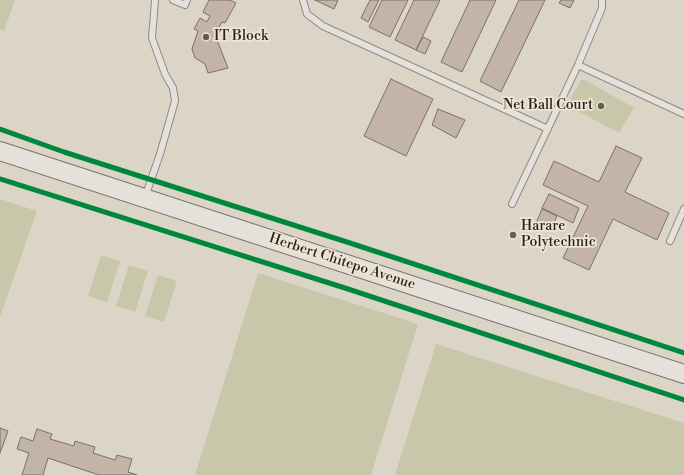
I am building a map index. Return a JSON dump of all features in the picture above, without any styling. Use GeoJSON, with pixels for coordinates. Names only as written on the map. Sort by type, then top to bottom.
{"type":"FeatureCollection","features":[{"type":"Feature","properties":{"kind":"main road","name":"Herbert Chitepo Avenue"},"geometry":{"type":"LineString","coordinates":[[0,151],[684,374]]}},
{"type":"Feature","properties":{"kind":"lane"},"geometry":{"type":"LineString","coordinates":[[144,198],[160,154],[175,101],[173,88],[165,74],[152,38],[155,0]]}},
{"type":"Feature","properties":{"kind":"lane"},"geometry":{"type":"LineString","coordinates":[[173,0],[185,5],[187,0]]}},
{"type":"Feature","properties":{"kind":"lane"},"geometry":{"type":"LineString","coordinates":[[303,0],[307,14],[323,26],[548,129]]}},
{"type":"Feature","properties":{"kind":"lane"},"geometry":{"type":"LineString","coordinates":[[512,204],[578,66],[602,8],[602,0]]}},
{"type":"Feature","properties":{"kind":"lane"},"geometry":{"type":"LineString","coordinates":[[578,66],[684,114]]}},
{"type":"Feature","properties":{"kind":"lane"},"geometry":{"type":"LineString","coordinates":[[670,241],[684,209]]}},
{"type":"Feature","properties":{"kind":"green space"},"geometry":{"type":"Polygon","coordinates":[[[0,0],[15,0],[4,31],[0,29],[0,0]]]}},
{"type":"Feature","properties":{"kind":"green space","name":"Net Ball Court"},"geometry":{"type":"Polygon","coordinates":[[[581,80],[585,80],[634,108],[619,133],[570,107],[569,102],[581,80]]]}},
{"type":"Feature","properties":{"kind":"green space"},"geometry":{"type":"Polygon","coordinates":[[[0,199],[37,211],[0,317],[0,199]]]}},
{"type":"Feature","properties":{"kind":"green space"},"geometry":{"type":"Polygon","coordinates":[[[101,255],[120,261],[107,302],[88,296],[101,255]]]}},
{"type":"Feature","properties":{"kind":"green space"},"geometry":{"type":"Polygon","coordinates":[[[129,265],[148,271],[135,312],[116,306],[129,265]]]}},
{"type":"Feature","properties":{"kind":"green space"},"geometry":{"type":"Polygon","coordinates":[[[258,273],[418,324],[371,475],[195,475],[258,273]]]}},
{"type":"Feature","properties":{"kind":"green space"},"geometry":{"type":"Polygon","coordinates":[[[158,275],[177,281],[164,322],[145,316],[158,275]]]}},
{"type":"Feature","properties":{"kind":"green space"},"geometry":{"type":"Polygon","coordinates":[[[436,344],[684,423],[684,475],[395,475],[436,344]]]}},
{"type":"Feature","properties":{"kind":"building","name":"IT Block"},"geometry":{"type":"Polygon","coordinates":[[[209,0],[230,0],[236,3],[225,23],[222,22],[215,35],[228,68],[208,73],[205,64],[195,58],[192,49],[198,31],[194,29],[200,18],[207,22],[210,16],[203,12],[209,0]]]}},
{"type":"Feature","properties":{"kind":"building"},"geometry":{"type":"Polygon","coordinates":[[[315,0],[338,0],[334,9],[315,0]]]}},
{"type":"Feature","properties":{"kind":"building"},"geometry":{"type":"Polygon","coordinates":[[[370,0],[379,0],[368,22],[361,18],[370,0]]]}},
{"type":"Feature","properties":{"kind":"building"},"geometry":{"type":"Polygon","coordinates":[[[382,0],[408,0],[390,37],[369,27],[382,0]]]}},
{"type":"Feature","properties":{"kind":"building"},"geometry":{"type":"Polygon","coordinates":[[[414,0],[440,0],[416,50],[395,40],[414,0]]]}},
{"type":"Feature","properties":{"kind":"building"},"geometry":{"type":"Polygon","coordinates":[[[470,0],[496,0],[462,72],[441,62],[470,0]]]}},
{"type":"Feature","properties":{"kind":"building"},"geometry":{"type":"Polygon","coordinates":[[[519,0],[545,0],[501,92],[480,81],[519,0]]]}},
{"type":"Feature","properties":{"kind":"building"},"geometry":{"type":"Polygon","coordinates":[[[561,0],[574,0],[570,8],[559,3],[561,0]]]}},
{"type":"Feature","properties":{"kind":"building"},"geometry":{"type":"Polygon","coordinates":[[[423,37],[431,41],[425,54],[416,50],[423,37]]]}},
{"type":"Feature","properties":{"kind":"building"},"geometry":{"type":"Polygon","coordinates":[[[391,79],[433,99],[406,156],[364,136],[391,79]]]}},
{"type":"Feature","properties":{"kind":"building"},"geometry":{"type":"Polygon","coordinates":[[[438,109],[465,120],[456,138],[432,125],[438,109]]]}},
{"type":"Feature","properties":{"kind":"building"},"geometry":{"type":"Polygon","coordinates":[[[616,146],[642,158],[625,192],[669,213],[657,240],[613,219],[589,270],[563,258],[588,206],[543,185],[554,161],[599,182],[616,146]]]}},
{"type":"Feature","properties":{"kind":"building"},"geometry":{"type":"Polygon","coordinates":[[[549,194],[579,208],[573,223],[542,208],[549,194]]]}},
{"type":"Feature","properties":{"kind":"building"},"geometry":{"type":"Polygon","coordinates":[[[542,209],[557,216],[551,230],[536,223],[542,209]]]}},
{"type":"Feature","properties":{"kind":"building"},"geometry":{"type":"Polygon","coordinates":[[[0,428],[8,431],[0,453],[0,428]]]}},
{"type":"Feature","properties":{"kind":"building"},"geometry":{"type":"Polygon","coordinates":[[[37,429],[52,434],[50,439],[74,446],[75,441],[95,447],[93,453],[115,460],[117,455],[132,459],[128,472],[137,475],[99,475],[48,458],[43,475],[22,475],[29,453],[17,449],[21,437],[33,441],[37,429]]]}},
{"type":"Feature","properties":{"kind":"cycle path"},"geometry":{"type":"LineString","coordinates":[[0,129],[64,152],[350,243],[684,353]]}},
{"type":"Feature","properties":{"kind":"cycle path"},"geometry":{"type":"LineString","coordinates":[[0,179],[345,288],[684,400]]}},
{"type":"Feature","properties":{"kind":"place","name":"IT Block"},"geometry":{"type":"Point","coordinates":[206,37]}},
{"type":"Feature","properties":{"kind":"place","name":"Net Ball Court"},"geometry":{"type":"Point","coordinates":[601,106]}},
{"type":"Feature","properties":{"kind":"place","name":"Harare Polytechnic"},"geometry":{"type":"Point","coordinates":[513,235]}}]}
